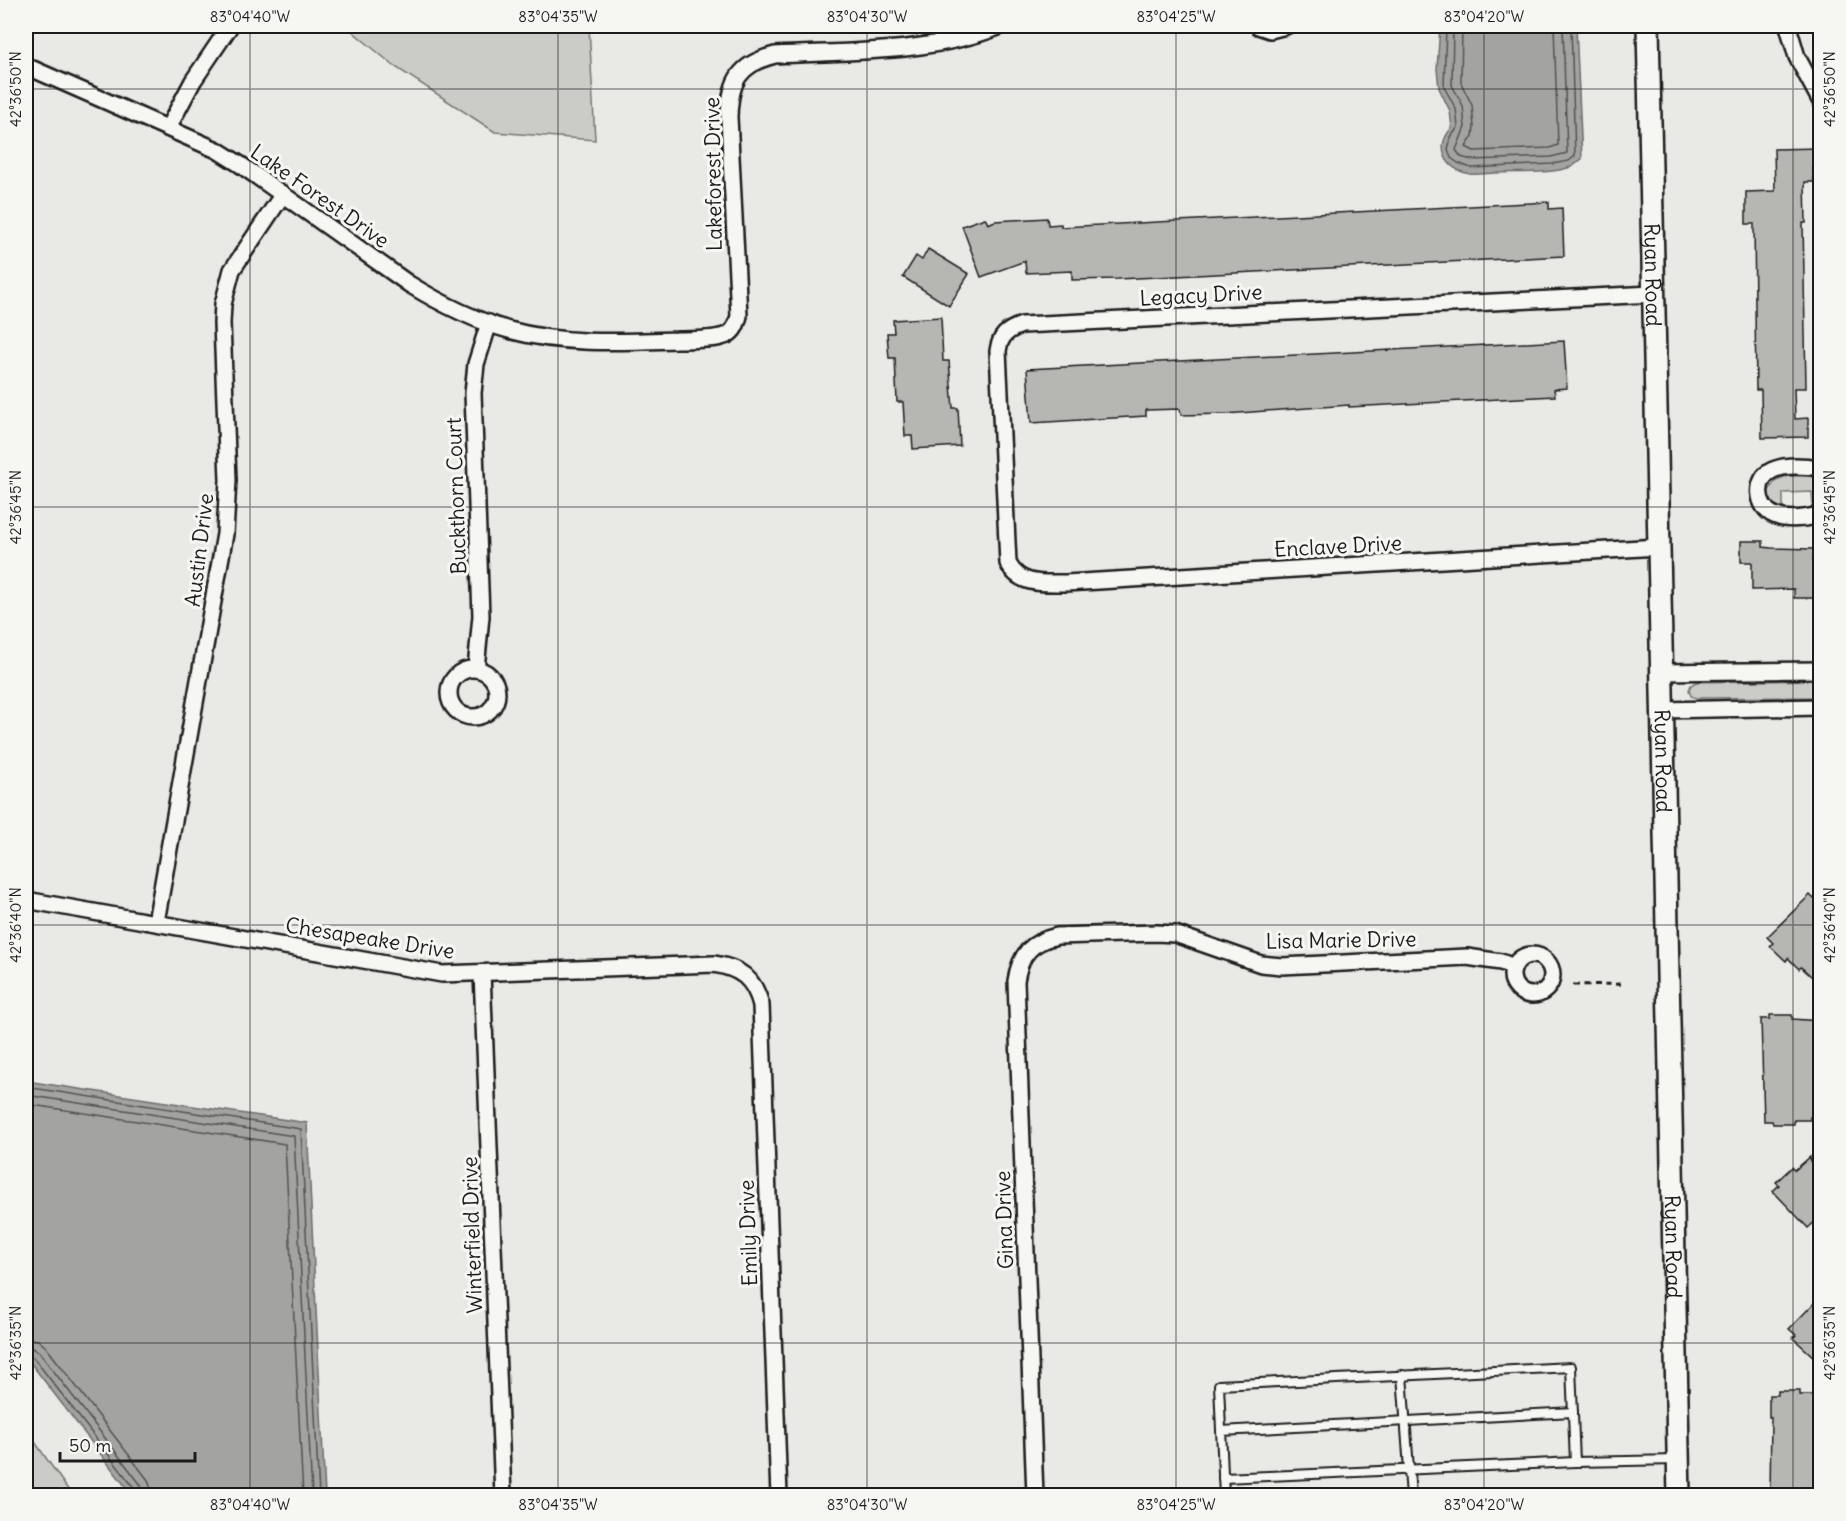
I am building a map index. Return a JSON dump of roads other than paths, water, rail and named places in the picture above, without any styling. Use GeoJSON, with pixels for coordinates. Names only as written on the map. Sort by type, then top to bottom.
{"type":"FeatureCollection","features":[{"type":"Feature","properties":{"kind":"main road","name":"Ryan Road"},"geometry":{"type":"LineString","coordinates":[[1648,26],[1679,1496]]}},
{"type":"Feature","properties":{"kind":"street"},"geometry":{"type":"LineString","coordinates":[[168,128],[193,81],[230,26]]}},
{"type":"Feature","properties":{"kind":"street","name":"Lakeforest Drive"},"geometry":{"type":"LineString","coordinates":[[593,341],[719,337],[729,334],[736,327],[739,316],[729,100],[732,86],[747,66],[775,55],[928,46],[956,41],[1001,26]]}},
{"type":"Feature","properties":{"kind":"street"},"geometry":{"type":"LineString","coordinates":[[1258,26],[1270,30],[1286,26]]}},
{"type":"Feature","properties":{"kind":"street"},"geometry":{"type":"LineString","coordinates":[[1788,26],[1797,57],[1821,100]]}},
{"type":"Feature","properties":{"kind":"street","name":"Lake Forest Drive"},"geometry":{"type":"LineString","coordinates":[[26,66],[217,150],[416,288],[452,308],[508,330],[536,336],[593,341]]}},
{"type":"Feature","properties":{"kind":"street","name":"Austin Drive"},"geometry":{"type":"LineString","coordinates":[[156,922],[225,534],[228,480],[223,304],[232,270],[283,194]]}},
{"type":"Feature","properties":{"kind":"street","name":"Legacy Drive"},"geometry":{"type":"LineString","coordinates":[[1021,578],[1014,573],[1008,562],[998,351],[999,342],[1012,328],[1653,294]]}},
{"type":"Feature","properties":{"kind":"street","name":"Buckthorn Court"},"geometry":{"type":"LineString","coordinates":[[476,669],[481,616],[473,393],[476,364],[489,323]]}},
{"type":"Feature","properties":{"kind":"street"},"geometry":{"type":"LineString","coordinates":[[1821,462],[1813,468],[1777,468],[1766,474],[1761,480],[1759,489],[1762,503],[1773,515],[1783,518],[1812,517],[1821,514]]}},
{"type":"Feature","properties":{"kind":"street","name":"Enclave Drive"},"geometry":{"type":"LineString","coordinates":[[1021,578],[1042,583],[1066,583],[1658,548]]}},
{"type":"Feature","properties":{"kind":"street"},"geometry":{"type":"LineString","coordinates":[[1660,672],[1821,670]]}},
{"type":"Feature","properties":{"kind":"street"},"geometry":{"type":"LineString","coordinates":[[1661,710],[1821,707]]}},
{"type":"Feature","properties":{"kind":"street","name":"Chesapeake Drive"},"geometry":{"type":"LineString","coordinates":[[26,900],[442,974],[714,964],[735,969],[744,975]]}},
{"type":"Feature","properties":{"kind":"street","name":"Lisa Marie Drive"},"geometry":{"type":"LineString","coordinates":[[1032,947],[1043,939],[1057,936],[1156,933],[1174,934],[1261,964],[1282,966],[1467,957],[1500,962],[1514,967]]}},
{"type":"Feature","properties":{"kind":"street","name":"Gina Drive"},"geometry":{"type":"LineString","coordinates":[[1032,947],[1023,957],[1016,981],[1035,1496]]}},
{"type":"Feature","properties":{"kind":"street","name":"Winterfield Drive"},"geometry":{"type":"LineString","coordinates":[[482,973],[503,1496]]}},
{"type":"Feature","properties":{"kind":"street","name":"Emily Drive"},"geometry":{"type":"LineString","coordinates":[[744,975],[752,982],[761,1005],[779,1496]]}},
{"type":"Feature","properties":{"kind":"lane"},"geometry":{"type":"LineString","coordinates":[[1224,1496],[1220,1385],[1571,1367],[1575,1462]]}},
{"type":"Feature","properties":{"kind":"lane"},"geometry":{"type":"LineString","coordinates":[[1402,1375],[1411,1496]]}},
{"type":"Feature","properties":{"kind":"lane"},"geometry":{"type":"LineString","coordinates":[[1221,1431],[1573,1412]]}},
{"type":"Feature","properties":{"kind":"lane"},"geometry":{"type":"LineString","coordinates":[[1223,1479],[1575,1462],[1679,1460]]}},
{"type":"Feature","properties":{"kind":"water"},"geometry":{"type":"Polygon","coordinates":[[[1440,26],[1576,26],[1582,159],[1571,167],[1545,172],[1473,174],[1454,168],[1443,149],[1447,135],[1452,128],[1450,111],[1439,88],[1437,69],[1440,26]]]}},
{"type":"Feature","properties":{"kind":"water"},"geometry":{"type":"Polygon","coordinates":[[[26,1081],[307,1123],[325,1495],[132,1495],[26,1357],[26,1081]]]}}]}
